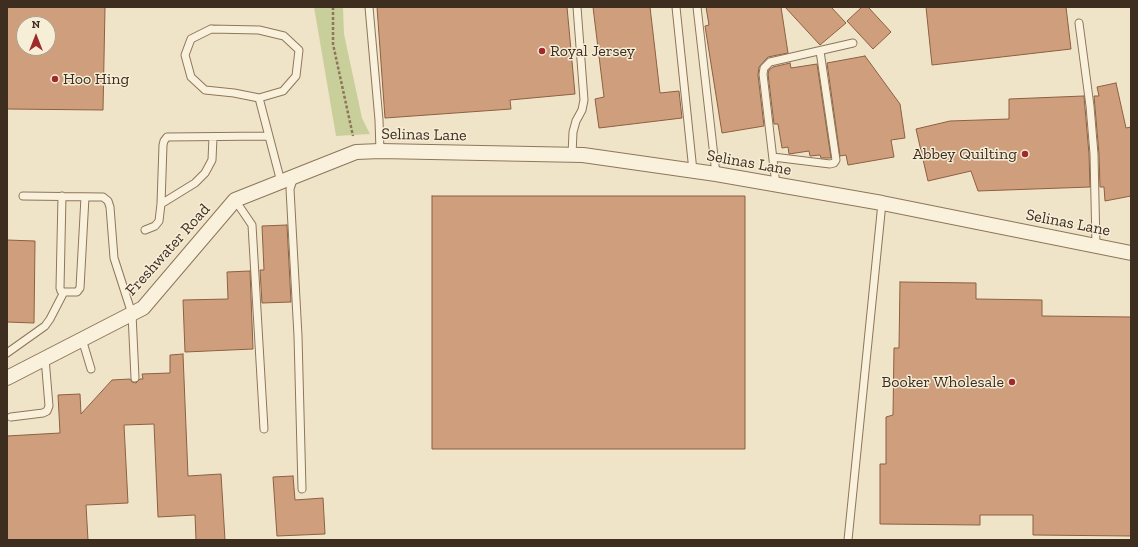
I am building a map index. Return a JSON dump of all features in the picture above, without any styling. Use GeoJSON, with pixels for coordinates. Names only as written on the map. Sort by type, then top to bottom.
{"type":"FeatureCollection","features":[{"type":"Feature","properties":{"kind":"street","name":"Selinas Lane"},"geometry":{"type":"LineString","coordinates":[[356,152],[380,151],[583,155],[716,174],[882,203],[1131,253]]}},
{"type":"Feature","properties":{"kind":"street","name":"Freshwater Road"},"geometry":{"type":"LineString","coordinates":[[7,378],[143,308],[235,200],[356,152]]}},
{"type":"Feature","properties":{"kind":"lane"},"geometry":{"type":"LineString","coordinates":[[369,7],[379,120],[380,151]]}},
{"type":"Feature","properties":{"kind":"lane"},"geometry":{"type":"LineString","coordinates":[[572,155],[573,132],[576,121],[582,110],[584,100],[577,7]]}},
{"type":"Feature","properties":{"kind":"lane"},"geometry":{"type":"LineString","coordinates":[[676,7],[693,171]]}},
{"type":"Feature","properties":{"kind":"lane"},"geometry":{"type":"LineString","coordinates":[[697,7],[716,174]]}},
{"type":"Feature","properties":{"kind":"lane"},"geometry":{"type":"LineString","coordinates":[[1079,23],[1090,106],[1094,154],[1096,246]]}},
{"type":"Feature","properties":{"kind":"lane"},"geometry":{"type":"LineString","coordinates":[[211,29],[259,30],[284,36],[299,50],[296,76],[283,91],[259,98],[234,93],[205,90],[191,77],[185,55],[191,39],[211,29]]}},
{"type":"Feature","properties":{"kind":"lane"},"geometry":{"type":"LineString","coordinates":[[776,185],[763,74],[764,68],[770,62],[852,43]]}},
{"type":"Feature","properties":{"kind":"lane"},"geometry":{"type":"LineString","coordinates":[[773,157],[830,164],[834,163],[836,160],[820,51]]}},
{"type":"Feature","properties":{"kind":"lane"},"geometry":{"type":"LineString","coordinates":[[259,98],[281,182]]}},
{"type":"Feature","properties":{"kind":"lane"},"geometry":{"type":"LineString","coordinates":[[161,204],[195,183],[205,173],[212,160],[213,136]]}},
{"type":"Feature","properties":{"kind":"lane"},"geometry":{"type":"LineString","coordinates":[[145,230],[155,226],[159,221],[163,145],[164,140],[167,137],[269,136]]}},
{"type":"Feature","properties":{"kind":"lane"},"geometry":{"type":"LineString","coordinates":[[294,177],[290,189],[298,321],[302,489]]}},
{"type":"Feature","properties":{"kind":"lane"},"geometry":{"type":"LineString","coordinates":[[23,196],[103,197],[108,201],[110,207],[114,258],[132,314],[135,378]]}},
{"type":"Feature","properties":{"kind":"lane"},"geometry":{"type":"LineString","coordinates":[[62,196],[60,288],[61,291],[64,292],[77,292],[80,288],[85,197]]}},
{"type":"Feature","properties":{"kind":"lane"},"geometry":{"type":"LineString","coordinates":[[235,200],[252,225],[264,429]]}},
{"type":"Feature","properties":{"kind":"lane"},"geometry":{"type":"LineString","coordinates":[[848,540],[882,203]]}},
{"type":"Feature","properties":{"kind":"lane"},"geometry":{"type":"LineString","coordinates":[[7,353],[45,326],[64,292]]}},
{"type":"Feature","properties":{"kind":"lane"},"geometry":{"type":"LineString","coordinates":[[82,339],[91,369]]}},
{"type":"Feature","properties":{"kind":"lane"},"geometry":{"type":"LineString","coordinates":[[11,417],[44,413],[47,411],[49,406],[45,358]]}},
{"type":"Feature","properties":{"kind":"path"},"geometry":{"type":"LineString","coordinates":[[333,7],[333,44],[356,152]]}},
{"type":"Feature","properties":{"kind":"green space"},"geometry":{"type":"Polygon","coordinates":[[[314,7],[343,7],[344,34],[362,118],[370,134],[336,136],[314,7]]]}},
{"type":"Feature","properties":{"kind":"building","name":"Hoo Hing"},"geometry":{"type":"Polygon","coordinates":[[[7,7],[105,7],[103,110],[7,109],[7,7]]]}},
{"type":"Feature","properties":{"kind":"building"},"geometry":{"type":"Polygon","coordinates":[[[377,7],[567,7],[575,94],[510,100],[511,109],[385,118],[377,7]]]}},
{"type":"Feature","properties":{"kind":"building"},"geometry":{"type":"Polygon","coordinates":[[[593,7],[650,7],[660,93],[679,91],[682,118],[599,128],[595,99],[604,97],[593,7]]]}},
{"type":"Feature","properties":{"kind":"building"},"geometry":{"type":"Polygon","coordinates":[[[706,7],[781,7],[788,53],[768,57],[759,67],[758,75],[764,126],[722,133],[705,26],[709,25],[706,7]]]}},
{"type":"Feature","properties":{"kind":"building"},"geometry":{"type":"Polygon","coordinates":[[[785,7],[831,7],[846,23],[820,45],[785,7]]]}},
{"type":"Feature","properties":{"kind":"building"},"geometry":{"type":"Polygon","coordinates":[[[862,7],[868,7],[891,32],[873,49],[847,21],[862,7]]]}},
{"type":"Feature","properties":{"kind":"building"},"geometry":{"type":"Polygon","coordinates":[[[926,7],[1066,7],[1071,49],[932,65],[926,7]]]}},
{"type":"Feature","properties":{"kind":"building"},"geometry":{"type":"Polygon","coordinates":[[[865,56],[900,104],[905,138],[891,140],[894,157],[848,165],[846,155],[840,156],[827,63],[865,56]]]}},
{"type":"Feature","properties":{"kind":"building"},"geometry":{"type":"Polygon","coordinates":[[[790,63],[791,68],[817,64],[831,158],[821,158],[820,155],[810,156],[809,151],[789,154],[788,147],[782,148],[778,124],[774,124],[768,74],[769,70],[773,67],[790,63]]]}},
{"type":"Feature","properties":{"kind":"building"},"geometry":{"type":"Polygon","coordinates":[[[1116,83],[1126,128],[1131,127],[1131,196],[1105,201],[1104,187],[1100,187],[1094,96],[1099,96],[1097,87],[1116,83]]]}},
{"type":"Feature","properties":{"kind":"building","name":"Abbey Quilting"},"geometry":{"type":"Polygon","coordinates":[[[1084,96],[1090,187],[978,191],[971,171],[928,181],[916,129],[950,121],[1009,119],[1009,99],[1084,96]]]}},
{"type":"Feature","properties":{"kind":"building"},"geometry":{"type":"Polygon","coordinates":[[[432,196],[745,196],[745,449],[432,449],[432,196]]]}},
{"type":"Feature","properties":{"kind":"building"},"geometry":{"type":"Polygon","coordinates":[[[287,225],[291,302],[262,303],[260,270],[264,270],[262,226],[287,225]]]}},
{"type":"Feature","properties":{"kind":"building"},"geometry":{"type":"Polygon","coordinates":[[[7,240],[35,241],[34,323],[7,322],[7,240]]]}},
{"type":"Feature","properties":{"kind":"building"},"geometry":{"type":"Polygon","coordinates":[[[250,271],[253,349],[185,352],[183,300],[228,299],[227,272],[250,271]]]}},
{"type":"Feature","properties":{"kind":"building","name":"Booker Wholesale"},"geometry":{"type":"Polygon","coordinates":[[[900,282],[976,283],[976,299],[1042,300],[1042,316],[1131,317],[1131,536],[1033,535],[1033,515],[980,515],[980,525],[880,524],[880,464],[886,464],[886,417],[893,415],[894,348],[899,348],[900,282]]]}},
{"type":"Feature","properties":{"kind":"building"},"geometry":{"type":"Polygon","coordinates":[[[183,354],[188,476],[221,474],[225,540],[196,540],[195,515],[158,517],[154,424],[124,425],[128,503],[86,505],[88,540],[7,540],[7,436],[60,433],[58,395],[80,394],[81,414],[112,380],[130,379],[132,382],[136,383],[140,379],[143,379],[142,374],[170,373],[170,355],[183,354]]]}},
{"type":"Feature","properties":{"kind":"building"},"geometry":{"type":"Polygon","coordinates":[[[293,476],[295,500],[323,498],[325,534],[277,536],[273,477],[293,476]]]}},
{"type":"Feature","properties":{"kind":"place","name":"Royal Jersey"},"geometry":{"type":"Point","coordinates":[542,51]}},
{"type":"Feature","properties":{"kind":"place","name":"Hoo Hing"},"geometry":{"type":"Point","coordinates":[55,79]}},
{"type":"Feature","properties":{"kind":"place","name":"Abbey Quilting"},"geometry":{"type":"Point","coordinates":[1025,154]}},
{"type":"Feature","properties":{"kind":"place","name":"Booker Wholesale"},"geometry":{"type":"Point","coordinates":[1012,382]}}]}
